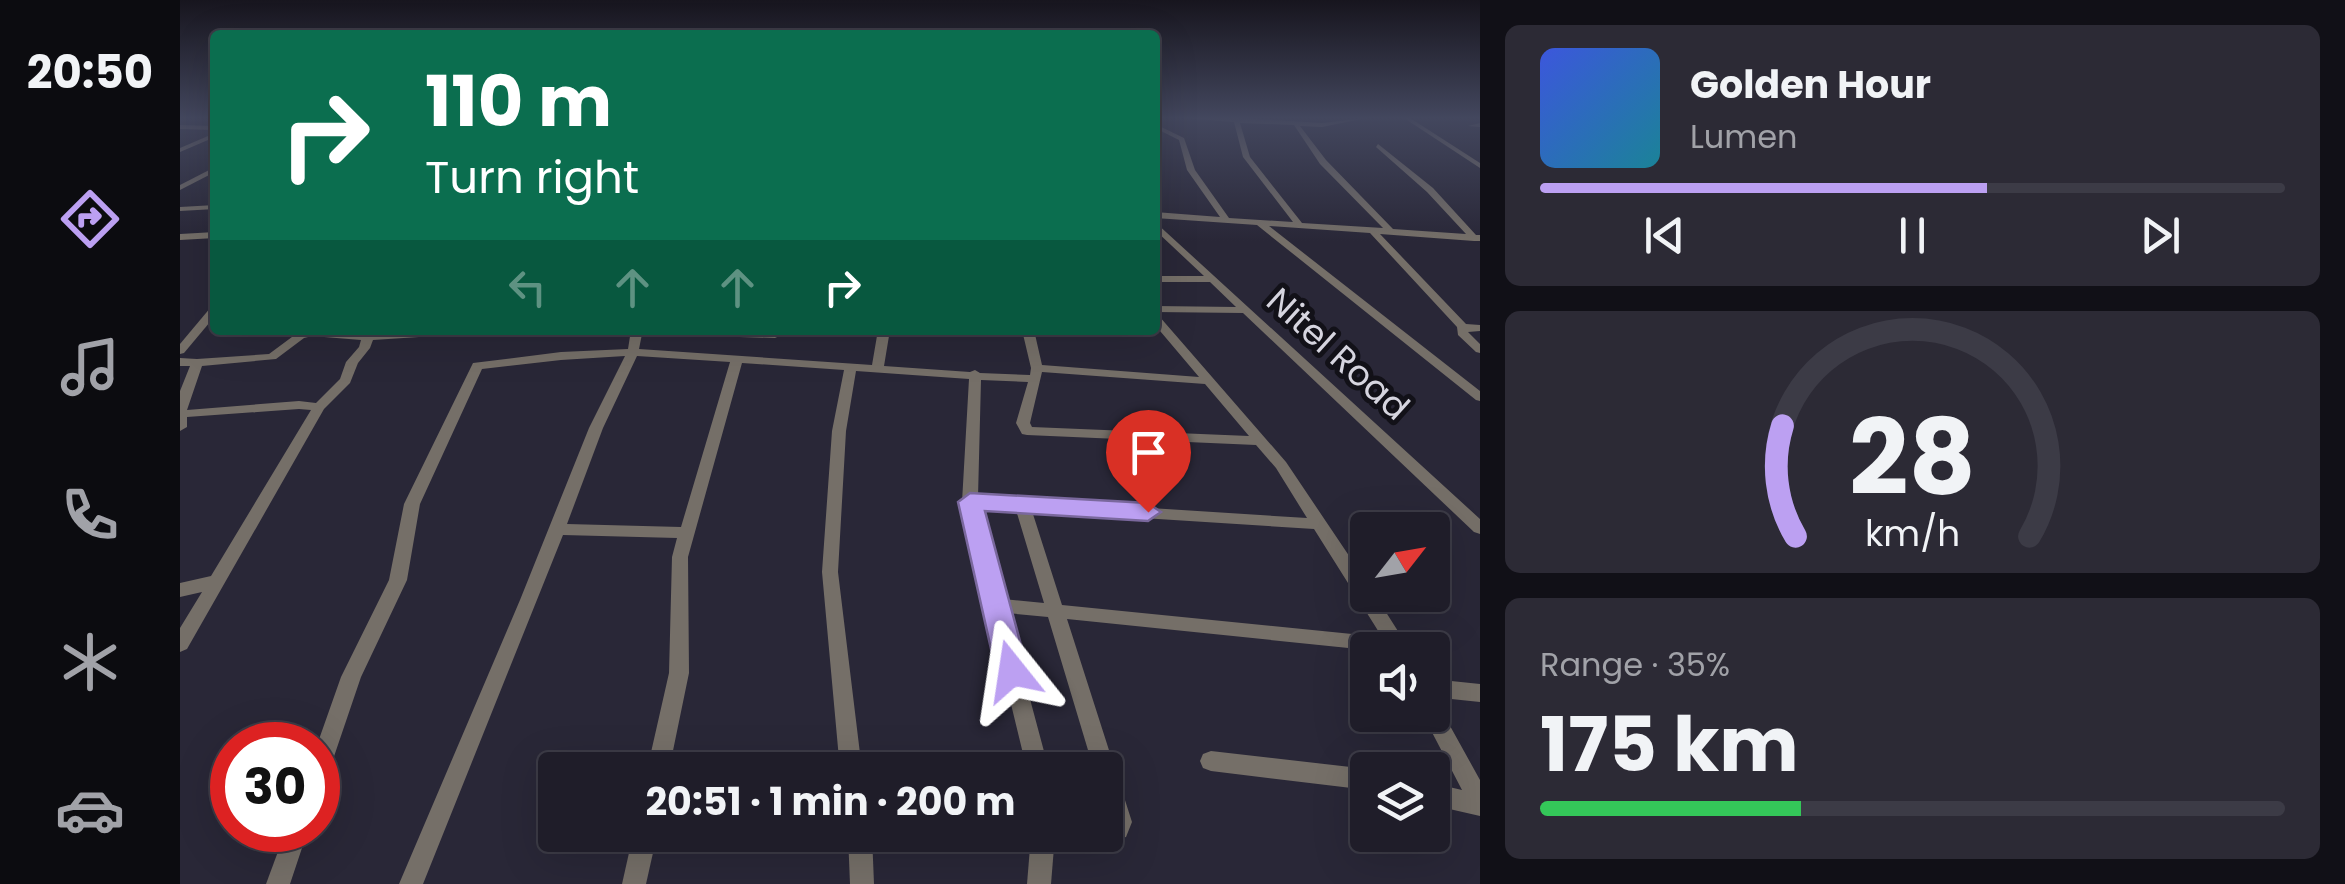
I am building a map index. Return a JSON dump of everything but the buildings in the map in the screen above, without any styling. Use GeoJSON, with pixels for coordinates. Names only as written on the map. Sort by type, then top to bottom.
{"type":"FeatureCollection","features":[{"type":"Feature","properties":{"kind":"street"},"geometry":{"type":"LineString","coordinates":[[1188,159],[1191,170],[1226,219]]}},
{"type":"Feature","properties":{"kind":"street"},"geometry":{"type":"LineString","coordinates":[[1249,159],[1298,223]]}},
{"type":"Feature","properties":{"kind":"street"},"geometry":{"type":"LineString","coordinates":[[1321,159],[1390,231]]}},
{"type":"Feature","properties":{"kind":"street"},"geometry":{"type":"LineString","coordinates":[[1394,159],[1477,238]]}},
{"type":"Feature","properties":{"kind":"street"},"geometry":{"type":"LineString","coordinates":[[180,188],[210,172]]}},
{"type":"Feature","properties":{"kind":"street"},"geometry":{"type":"LineString","coordinates":[[180,209],[210,206]]}},
{"type":"Feature","properties":{"kind":"street"},"geometry":{"type":"LineString","coordinates":[[1160,215],[1477,238]]}},
{"type":"Feature","properties":{"kind":"street"},"geometry":{"type":"LineString","coordinates":[[1258,221],[1480,397]]}},
{"type":"Feature","properties":{"kind":"street","name":"Nitel Road"},"geometry":{"type":"LineString","coordinates":[[1160,230],[1480,528]]}},
{"type":"Feature","properties":{"kind":"street"},"geometry":{"type":"LineString","coordinates":[[1371,230],[1463,327],[1480,328]]}},
{"type":"Feature","properties":{"kind":"street"},"geometry":{"type":"LineString","coordinates":[[180,237],[210,235]]}},
{"type":"Feature","properties":{"kind":"street"},"geometry":{"type":"LineString","coordinates":[[1160,242],[1174,244]]}},
{"type":"Feature","properties":{"kind":"street"},"geometry":{"type":"LineString","coordinates":[[1160,278],[1211,279]]}},
{"type":"Feature","properties":{"kind":"street"},"geometry":{"type":"LineString","coordinates":[[1160,309],[1246,310]]}},
{"type":"Feature","properties":{"kind":"street"},"geometry":{"type":"LineString","coordinates":[[180,351],[210,315]]}},
{"type":"Feature","properties":{"kind":"street"},"geometry":{"type":"LineString","coordinates":[[1160,324],[1260,441],[1321,524],[1390,632]]}},
{"type":"Feature","properties":{"kind":"street"},"geometry":{"type":"LineString","coordinates":[[1463,327],[1462,334],[1480,350]]}},
{"type":"Feature","properties":{"kind":"street"},"geometry":{"type":"LineString","coordinates":[[180,362],[272,357],[299,335]]}},
{"type":"Feature","properties":{"kind":"street"},"geometry":{"type":"LineString","coordinates":[[334,335],[401,335]]}},
{"type":"Feature","properties":{"kind":"street"},"geometry":{"type":"LineString","coordinates":[[412,884],[558,530],[606,402],[635,352],[637,335]]}},
{"type":"Feature","properties":{"kind":"street"},"geometry":{"type":"LineString","coordinates":[[771,362],[776,335]]}},
{"type":"Feature","properties":{"kind":"street"},"geometry":{"type":"LineString","coordinates":[[878,366],[883,335]]}},
{"type":"Feature","properties":{"kind":"street"},"geometry":{"type":"LineString","coordinates":[[1029,335],[1036,373],[1023,423],[1026,431],[1260,441]]}},
{"type":"Feature","properties":{"kind":"street"},"geometry":{"type":"LineString","coordinates":[[180,644],[319,407],[346,380],[368,337]]}},
{"type":"Feature","properties":{"kind":"street"},"geometry":{"type":"LineString","coordinates":[[336,722],[351,677],[394,590],[412,504],[472,371],[488,362],[635,352],[975,374],[1208,381]]}},
{"type":"Feature","properties":{"kind":"street"},"geometry":{"type":"LineString","coordinates":[[662,752],[679,674],[679,568],[738,360]]}},
{"type":"Feature","properties":{"kind":"street"},"geometry":{"type":"LineString","coordinates":[[196,363],[180,404],[181,418],[299,404],[319,407]]}},
{"type":"Feature","properties":{"kind":"street"},"geometry":{"type":"LineString","coordinates":[[849,752],[830,572],[839,431],[852,366]]}},
{"type":"Feature","properties":{"kind":"street"},"geometry":{"type":"LineString","coordinates":[[975,374],[970,502],[1033,752]]}},
{"type":"Feature","properties":{"kind":"street"},"geometry":{"type":"LineString","coordinates":[[970,502],[1321,524]]}},
{"type":"Feature","properties":{"kind":"street"},"geometry":{"type":"LineString","coordinates":[[1022,504],[1099,752]]}},
{"type":"Feature","properties":{"kind":"street"},"geometry":{"type":"LineString","coordinates":[[558,530],[687,533]]}},
{"type":"Feature","properties":{"kind":"street"},"geometry":{"type":"LineString","coordinates":[[180,590],[216,582]]}},
{"type":"Feature","properties":{"kind":"street"},"geometry":{"type":"LineString","coordinates":[[995,605],[1350,642]]}},
{"type":"Feature","properties":{"kind":"street"},"geometry":{"type":"LineString","coordinates":[[1450,690],[1480,693]]}},
{"type":"Feature","properties":{"kind":"street"},"geometry":{"type":"LineString","coordinates":[[1443,732],[1480,803]]}},
{"type":"Feature","properties":{"kind":"street"},"geometry":{"type":"LineString","coordinates":[[1211,761],[1350,778]]}},
{"type":"Feature","properties":{"kind":"street"},"geometry":{"type":"LineString","coordinates":[[1450,797],[1480,803]]}},
{"type":"Feature","properties":{"kind":"street"},"geometry":{"type":"LineString","coordinates":[[278,884],[289,852]]}},
{"type":"Feature","properties":{"kind":"street"},"geometry":{"type":"LineString","coordinates":[[634,884],[641,852]]}},
{"type":"Feature","properties":{"kind":"street"},"geometry":{"type":"LineString","coordinates":[[861,852],[862,884]]}},
{"type":"Feature","properties":{"kind":"street"},"geometry":{"type":"LineString","coordinates":[[1039,884],[1042,852]]}},
{"type":"Feature","properties":{"kind":"route"},"geometry":{"type":"LineString","coordinates":[[1012,671],[970,502],[1148,512]]}}]}
